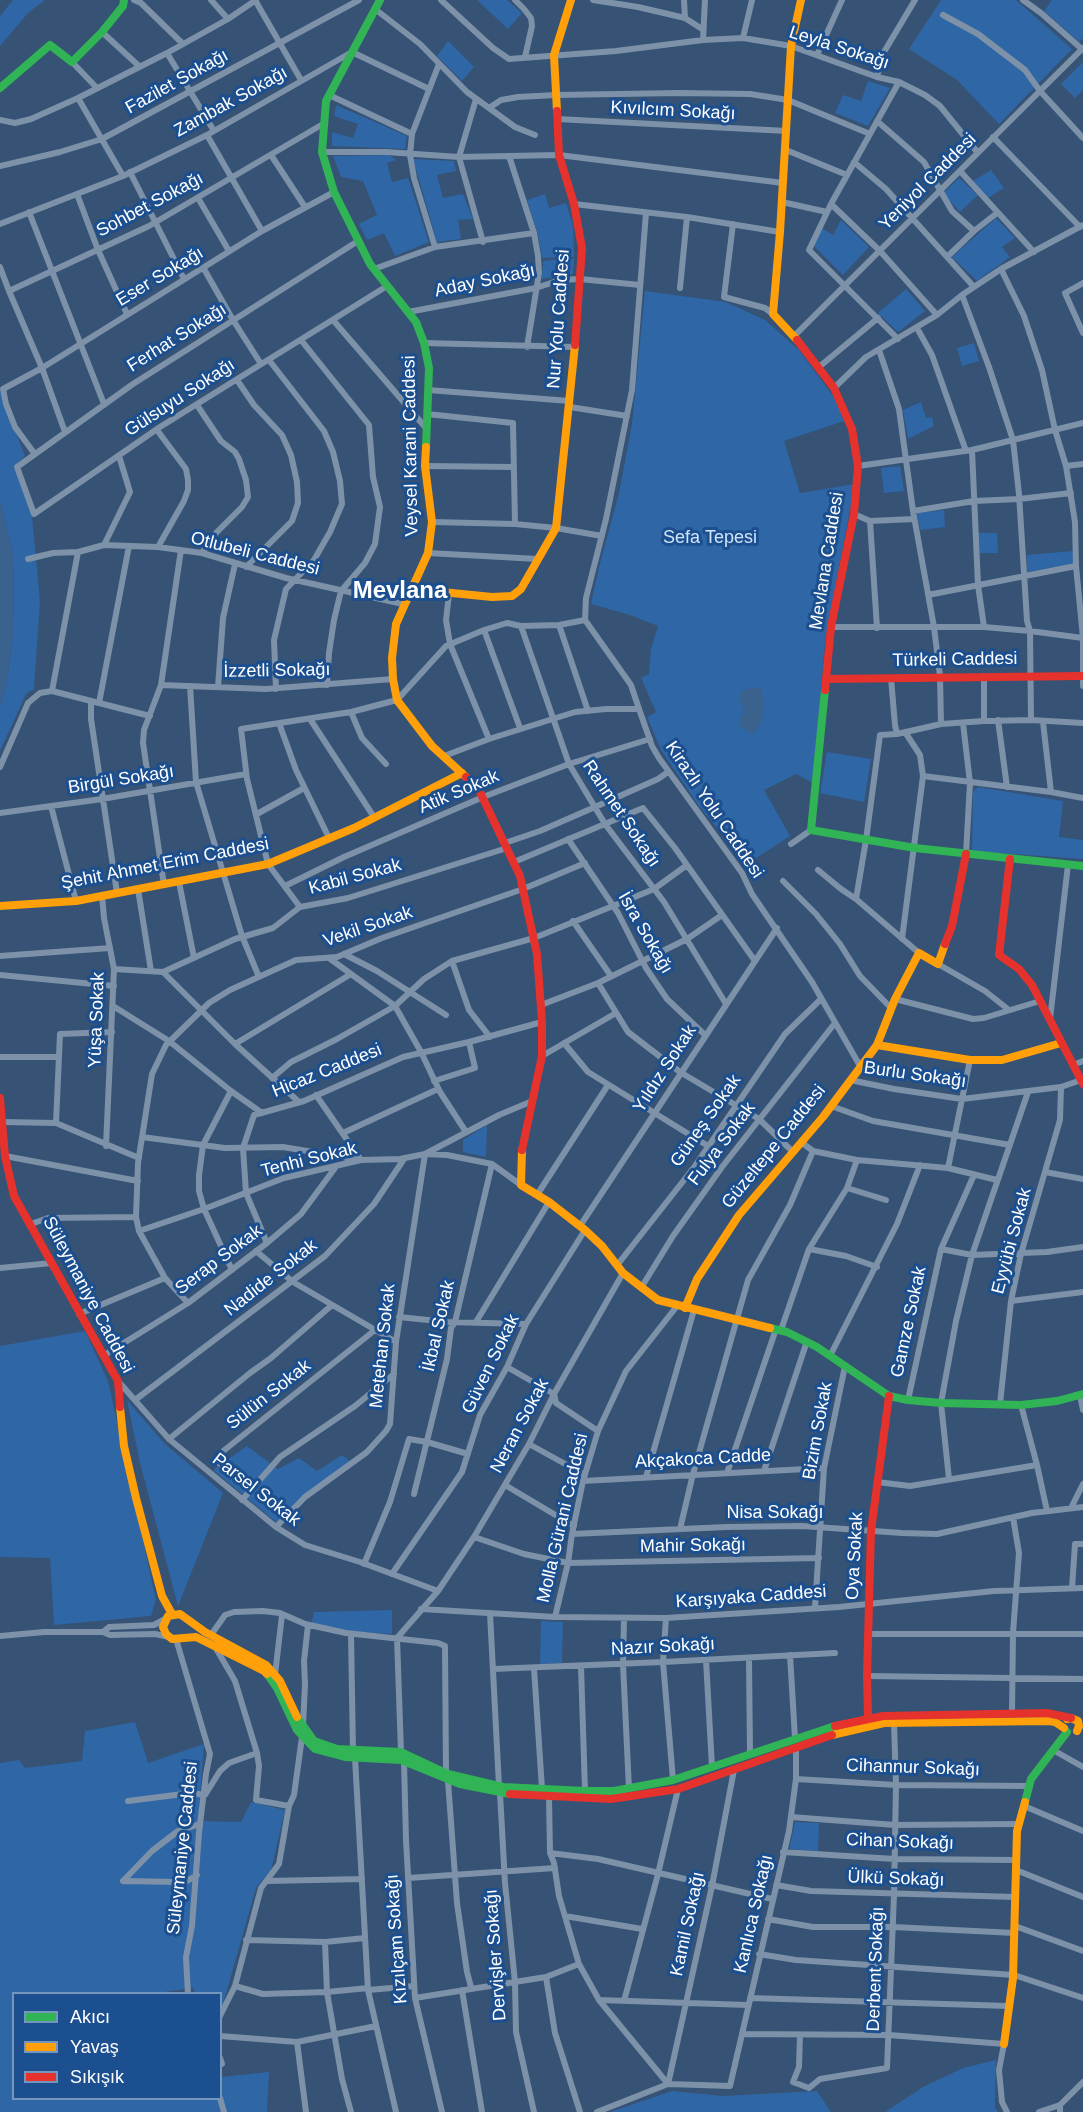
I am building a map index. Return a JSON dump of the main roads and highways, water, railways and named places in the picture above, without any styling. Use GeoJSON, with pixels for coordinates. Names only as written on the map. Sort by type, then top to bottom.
{"type":"FeatureCollection","features":[{"type":"Feature","properties":{"kind":"district","name":"Mevlana"},"geometry":{"type":"Point","coordinates":[400,591]}},
{"type":"Feature","properties":{"kind":"park label","name":"Sefa Tepesi"},"geometry":{"type":"Point","coordinates":[710,538]}}]}
